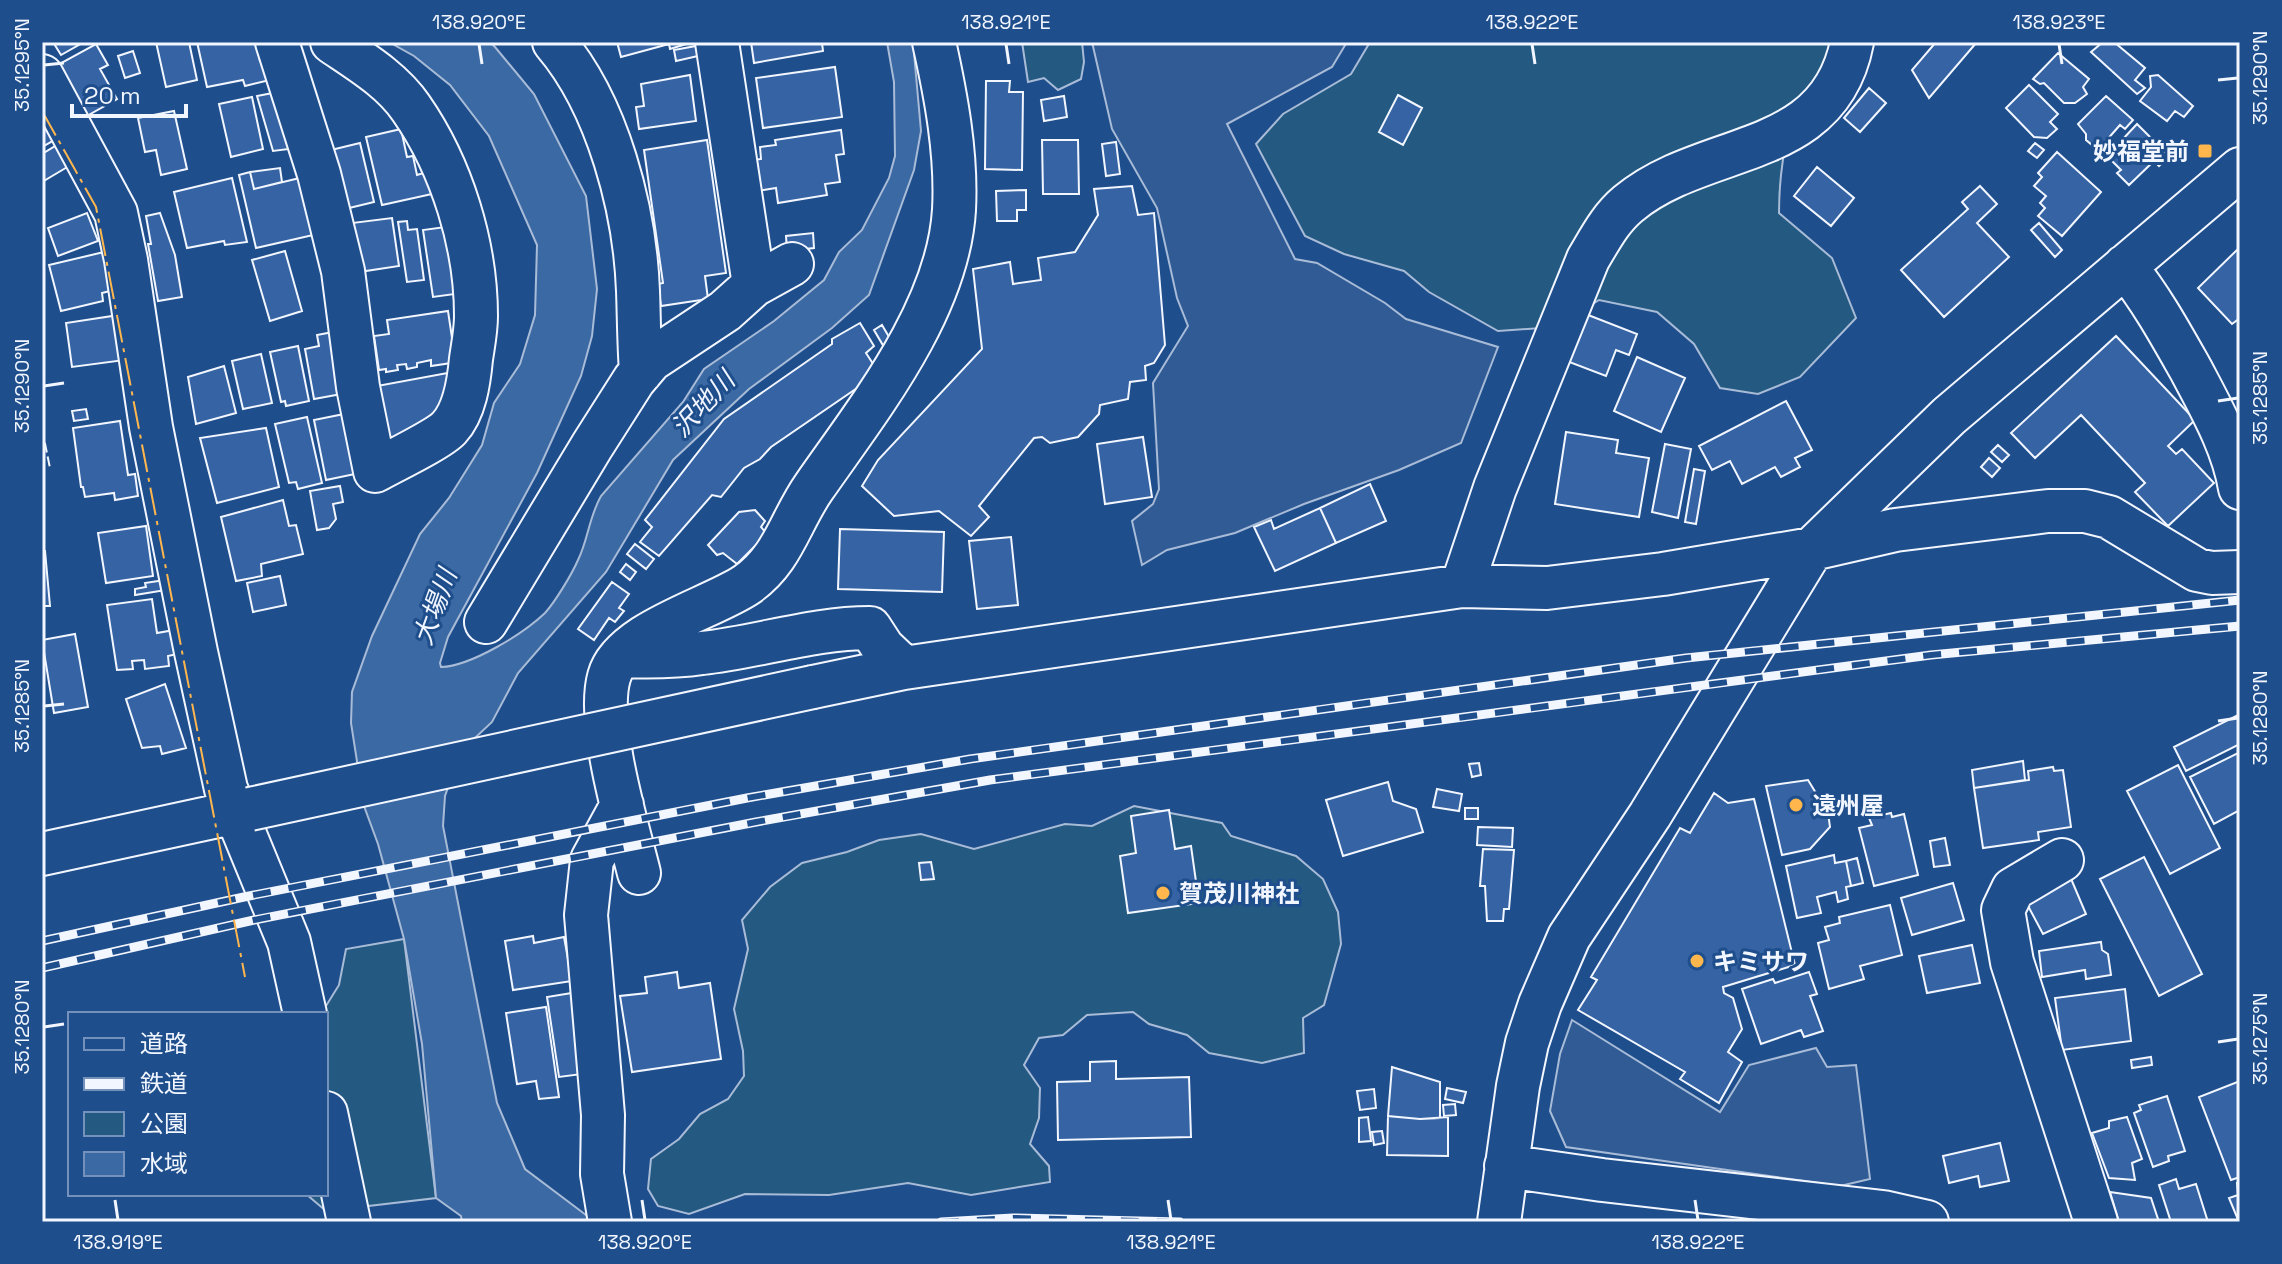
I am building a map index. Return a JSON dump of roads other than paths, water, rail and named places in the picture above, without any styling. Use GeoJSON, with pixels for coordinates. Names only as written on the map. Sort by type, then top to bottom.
{"type":"FeatureCollection","features":[{"type":"Feature","properties":{"kind":"street"},"geometry":{"type":"LineString","coordinates":[[277,42],[319,174],[343,271],[358,387],[375,471],[448,430],[457,417],[469,381],[476,317],[471,260],[463,223],[439,157],[418,118],[382,77],[332,42]]}},
{"type":"Feature","properties":{"kind":"street"},"geometry":{"type":"LineString","coordinates":[[554,42],[589,93],[610,143],[625,202],[638,290],[641,372]]}},
{"type":"Feature","properties":{"kind":"street"},"geometry":{"type":"LineString","coordinates":[[717,42],[754,285]]}},
{"type":"Feature","properties":{"kind":"street"},"geometry":{"type":"LineString","coordinates":[[639,873],[622,805],[606,715],[609,676],[621,656],[663,624],[717,602],[748,584],[771,563],[813,488],[883,388],[924,313],[942,265],[954,209],[950,126],[934,42]]}},
{"type":"Feature","properties":{"kind":"street"},"geometry":{"type":"LineString","coordinates":[[1462,586],[1495,488],[1588,259],[1606,227],[1628,204],[1654,187],[1713,159],[1772,140],[1806,122],[1829,99],[1841,51]]}},
{"type":"Feature","properties":{"kind":"street"},"geometry":{"type":"LineString","coordinates":[[42,76],[116,213],[151,427],[226,789],[242,811],[289,942],[305,1012]]}},
{"type":"Feature","properties":{"kind":"street"},"geometry":{"type":"LineString","coordinates":[[1499,1222],[1527,1043],[1569,937],[1650,815],[1812,549],[1949,416],[2240,169]]}},
{"type":"Feature","properties":{"kind":"street"},"geometry":{"type":"LineString","coordinates":[[486,622],[592,446],[651,360],[725,311],[754,285],[792,264]]}},
{"type":"Feature","properties":{"kind":"street"},"geometry":{"type":"LineString","coordinates":[[2125,266],[2151,299],[2208,402],[2235,462],[2240,488]]}},
{"type":"Feature","properties":{"kind":"street"},"geometry":{"type":"LineString","coordinates":[[42,854],[904,668],[1462,586],[1547,588],[1663,574],[1812,549],[1895,530],[2048,511],[2085,511],[2109,517],[2197,570],[2240,572]]}},
{"type":"Feature","properties":{"kind":"street"},"geometry":{"type":"LineString","coordinates":[[621,656],[661,657],[704,653],[843,628],[870,628],[883,648],[904,668]]}},
{"type":"Feature","properties":{"kind":"street"},"geometry":{"type":"LineString","coordinates":[[610,1222],[602,1174],[603,1115],[586,915],[592,860],[622,805]]}},
{"type":"Feature","properties":{"kind":"street"},"geometry":{"type":"LineString","coordinates":[[2062,860],[2013,889],[2003,910],[2012,962],[2096,1222]]}},
{"type":"Feature","properties":{"kind":"street"},"geometry":{"type":"LineString","coordinates":[[328,1122],[349,1222]]}},
{"type":"Feature","properties":{"kind":"street"},"geometry":{"type":"LineString","coordinates":[[1506,1166],[1883,1212],[1927,1222]]}},
{"type":"Feature","properties":{"kind":"water"},"geometry":{"type":"Polygon","coordinates":[[[389,42],[490,42],[495,47],[534,94],[586,196],[597,289],[592,336],[581,376],[537,473],[448,637],[441,667],[467,661],[496,648],[545,613],[575,566],[601,496],[683,402],[704,369],[774,321],[824,280],[839,252],[862,230],[889,178],[895,156],[894,82],[887,42],[913,42],[921,131],[914,170],[869,295],[832,328],[749,389],[673,460],[606,572],[518,673],[492,722],[461,751],[445,796],[443,826],[497,1103],[525,1169],[590,1218],[591,1222],[462,1222],[461,1216],[436,1198],[422,1044],[404,939],[378,844],[364,806],[351,723],[352,692],[372,636],[420,534],[449,498],[482,445],[494,403],[520,364],[535,315],[537,245],[489,136],[450,85],[414,56],[389,42]]]}},
{"type":"Feature","properties":{"kind":"railway"},"geometry":{"type":"LineString","coordinates":[[42,941],[244,897],[747,798],[970,759],[1686,658],[2240,600]]}},
{"type":"Feature","properties":{"kind":"railway"},"geometry":{"type":"LineString","coordinates":[[42,968],[254,920],[756,822],[990,780],[1931,655],[2240,626]]}},
{"type":"Feature","properties":{"kind":"railway"},"geometry":{"type":"LineString","coordinates":[[941,1222],[1013,1218],[1180,1222]]}},
{"type":"Feature","properties":{"kind":"place","name":"妙福堂前"},"geometry":{"type":"Point","coordinates":[2205,151]}},
{"type":"Feature","properties":{"kind":"place","name":"遠州屋"},"geometry":{"type":"Point","coordinates":[1796,805]}},
{"type":"Feature","properties":{"kind":"place","name":"賀茂川神社"},"geometry":{"type":"Point","coordinates":[1163,893]}},
{"type":"Feature","properties":{"kind":"place","name":"キミサワ"},"geometry":{"type":"Point","coordinates":[1697,961]}},
{"type":"Feature","properties":{"kind":"water label","name":"沢地川"},"geometry":{"type":"Point","coordinates":[703,404]}},
{"type":"Feature","properties":{"kind":"water label","name":"大場川"},"geometry":{"type":"Point","coordinates":[435,607]}}]}
